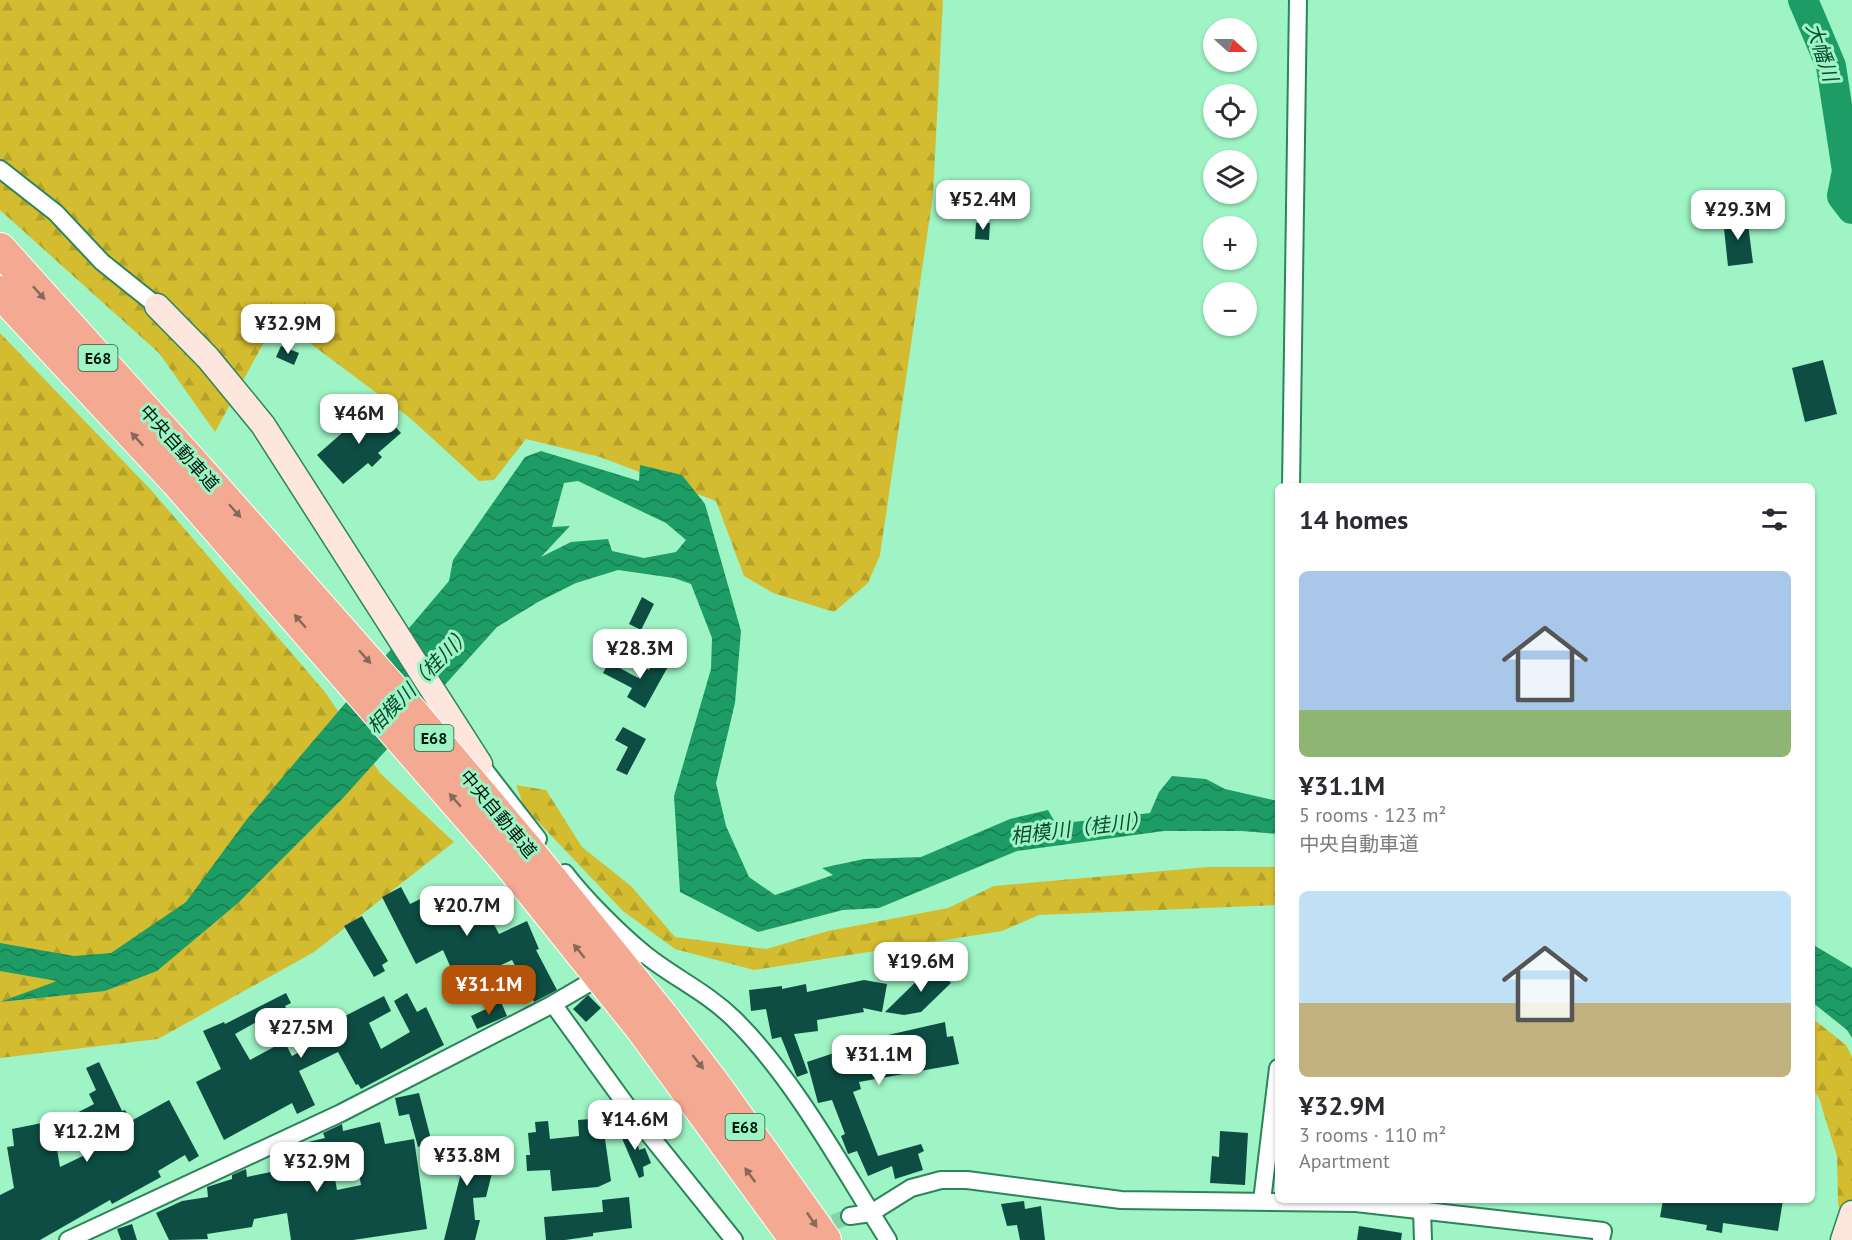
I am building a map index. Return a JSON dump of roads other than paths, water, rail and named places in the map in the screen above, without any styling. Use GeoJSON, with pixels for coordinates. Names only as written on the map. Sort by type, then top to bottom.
{"type":"FeatureCollection","features":[{"type":"Feature","properties":{"kind":"highway","name":"中央自動車道"},"geometry":{"type":"LineString","coordinates":[[0,249],[187,475]]}},
{"type":"Feature","properties":{"kind":"highway","name":"中央自動車道"},"geometry":{"type":"LineString","coordinates":[[0,292],[187,475],[405,703],[519,838],[652,1023],[796,1240]]}},
{"type":"Feature","properties":{"kind":"highway","name":"中央自動車道"},"geometry":{"type":"LineString","coordinates":[[652,1023],[717,1088],[825,1240]]}},
{"type":"Feature","properties":{"kind":"street"},"geometry":{"type":"LineString","coordinates":[[1291,483],[1298,0]]}},
{"type":"Feature","properties":{"kind":"street"},"geometry":{"type":"LineString","coordinates":[[0,169],[56,213],[102,262],[157,306],[208,358],[263,425],[480,764],[569,879],[642,952],[706,994],[766,1055],[821,1134],[888,1240]]}},
{"type":"Feature","properties":{"kind":"street"},"geometry":{"type":"LineString","coordinates":[[68,1240],[324,1121],[553,1004],[642,952]]}},
{"type":"Feature","properties":{"kind":"street"},"geometry":{"type":"LineString","coordinates":[[553,1004],[632,1113],[734,1240]]}},
{"type":"Feature","properties":{"kind":"street"},"geometry":{"type":"LineString","coordinates":[[1262,1201],[1275,1093]]}},
{"type":"Feature","properties":{"kind":"street"},"geometry":{"type":"LineString","coordinates":[[850,1216],[871,1213],[911,1188],[941,1180],[967,1180],[1121,1200],[1275,1201]]}},
{"type":"Feature","properties":{"kind":"street"},"geometry":{"type":"LineString","coordinates":[[1356,1203],[1603,1231],[1601,1240]]}},
{"type":"Feature","properties":{"kind":"street"},"geometry":{"type":"LineString","coordinates":[[1422,1210],[1423,1240]]}},
{"type":"Feature","properties":{"kind":"street"},"geometry":{"type":"LineString","coordinates":[[1843,1240],[1852,1213]]}},
{"type":"Feature","properties":{"kind":"water","name":"相模川（桂川）"},"geometry":{"type":"Polygon","coordinates":[[[541,451],[639,481],[640,465],[682,475],[705,504],[741,631],[735,703],[716,783],[726,826],[749,877],[775,895],[833,875],[822,868],[864,859],[921,857],[1010,819],[1048,810],[1056,824],[1150,813],[1159,792],[1172,776],[1206,779],[1225,789],[1275,800],[1275,834],[1242,831],[1164,831],[1017,851],[879,908],[843,910],[758,932],[680,892],[674,796],[711,669],[712,638],[691,584],[674,578],[618,570],[576,583],[538,602],[497,627],[343,798],[238,903],[157,971],[105,991],[0,1002],[57,981],[0,971],[0,943],[74,956],[111,953],[186,902],[247,819],[449,581],[453,560],[525,457],[541,451]],[[578,481],[564,483],[552,527],[570,526],[541,557],[571,542],[608,539],[612,551],[644,558],[676,552],[686,540],[666,523],[578,481]]]}},
{"type":"Feature","properties":{"kind":"water"},"geometry":{"type":"Polygon","coordinates":[[[1815,946],[1852,968],[1852,1038],[1847,1030],[1815,1004],[1815,946]]]}},
{"type":"Feature","properties":{"kind":"waterway","name":"大幡川"},"geometry":{"type":"LineString","coordinates":[[1803,0],[1831,66],[1847,171],[1842,196],[1852,209]]}},
{"type":"Feature","properties":{"kind":"tunnel"},"geometry":{"type":"LineString","coordinates":[[811,1231],[850,1216]]}}]}
